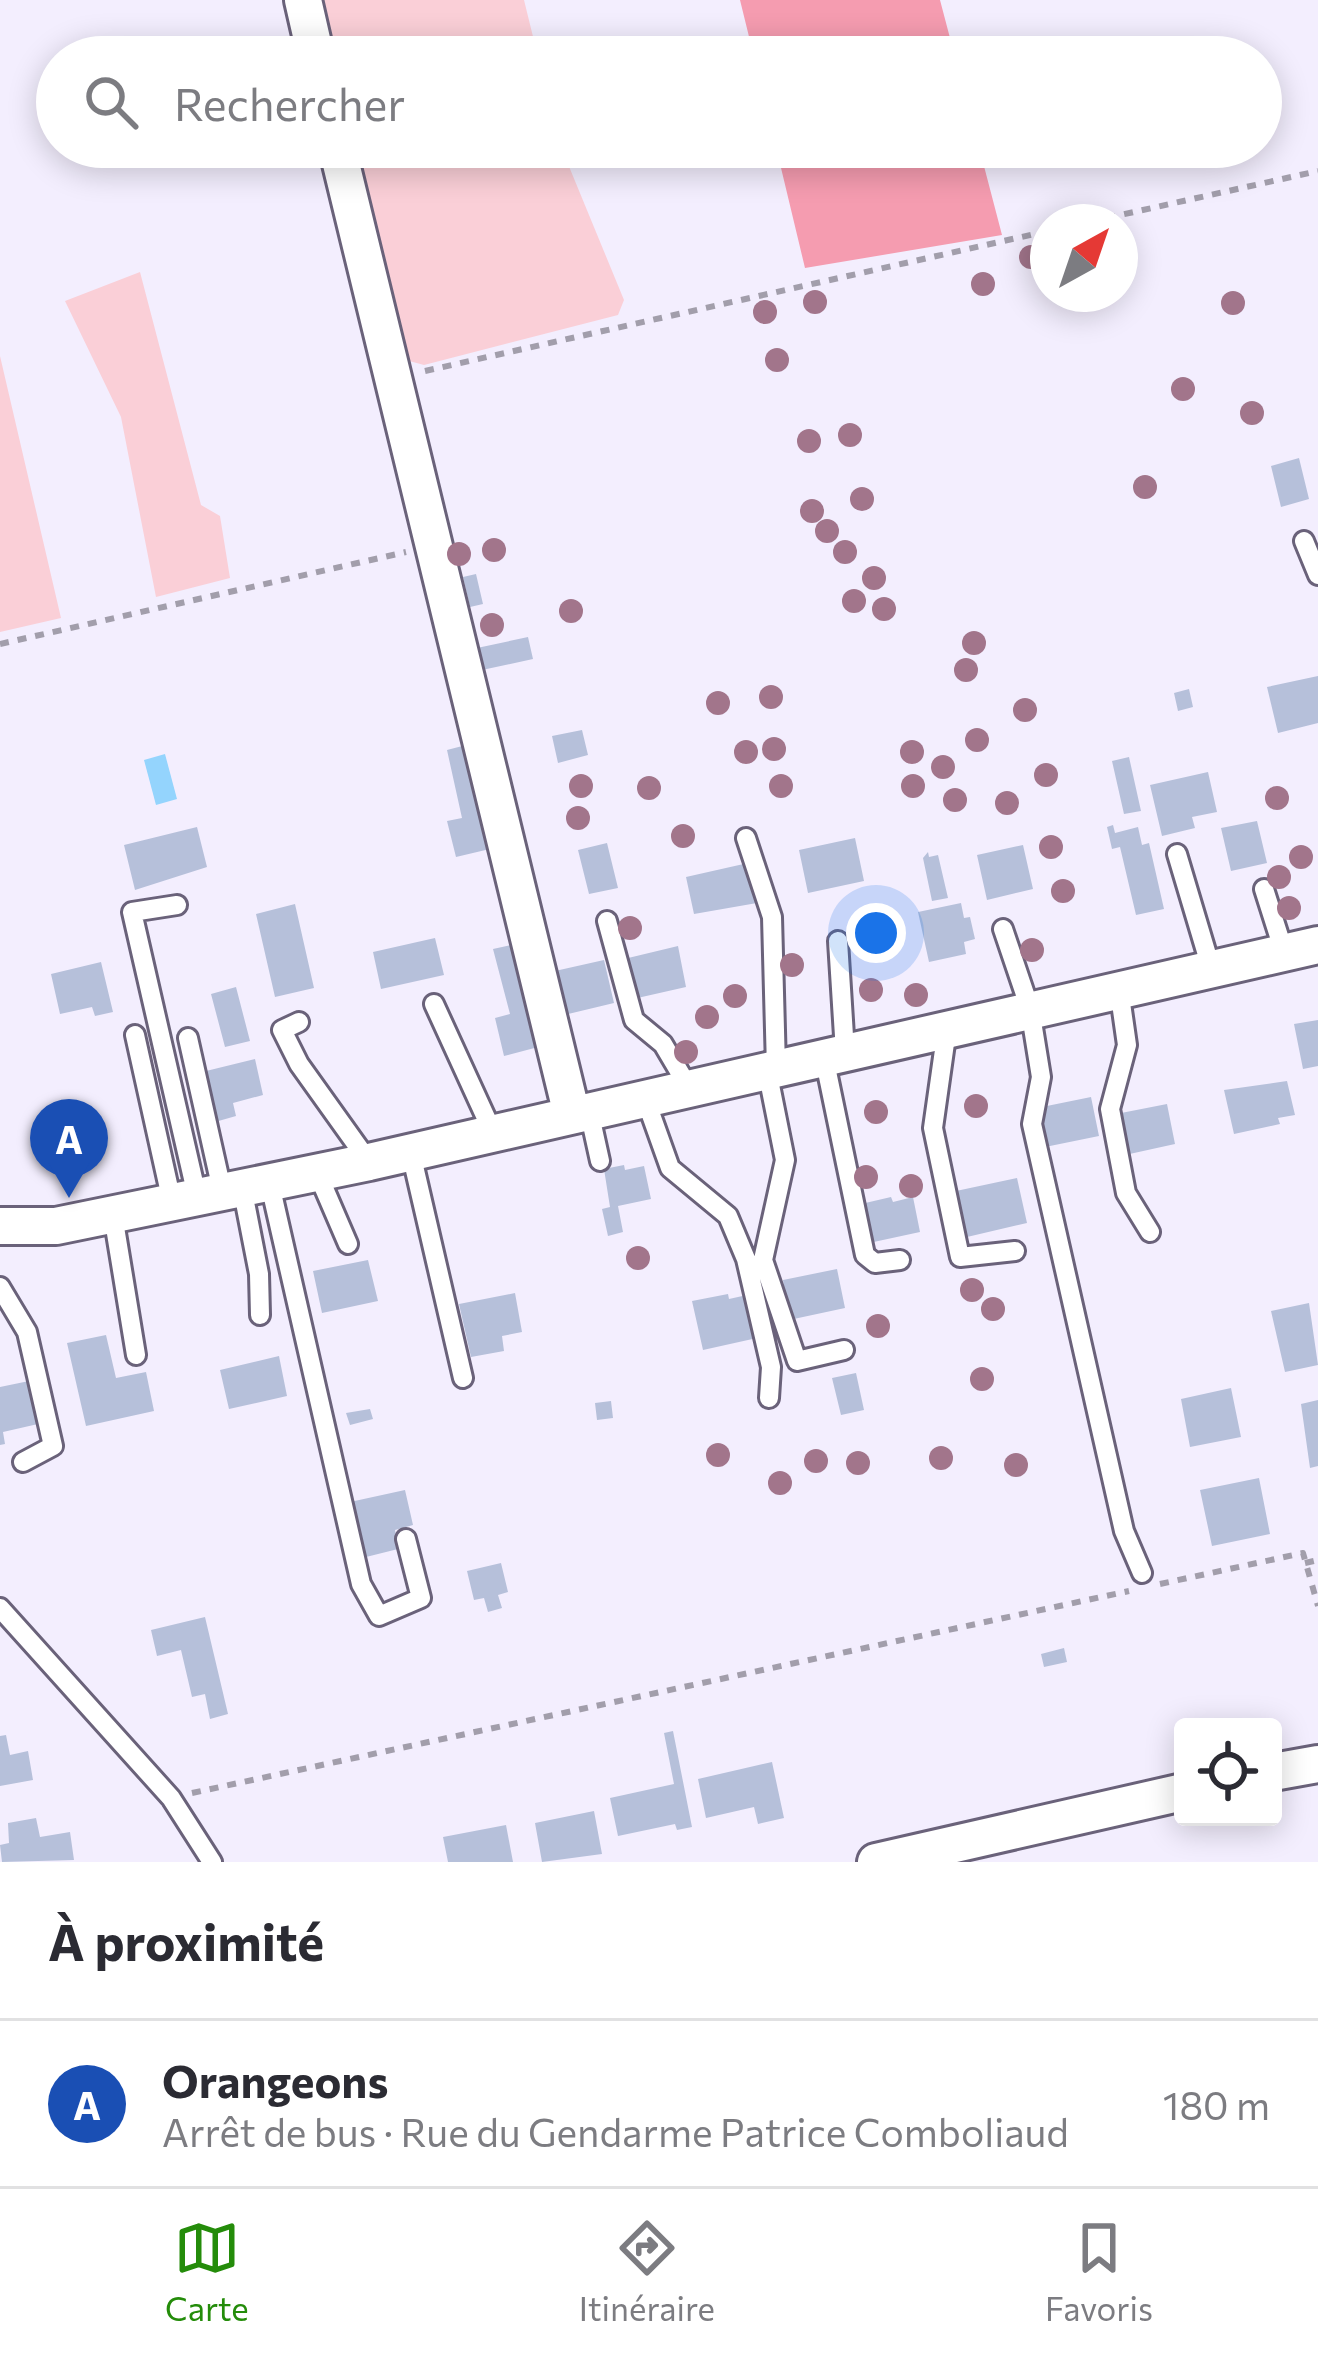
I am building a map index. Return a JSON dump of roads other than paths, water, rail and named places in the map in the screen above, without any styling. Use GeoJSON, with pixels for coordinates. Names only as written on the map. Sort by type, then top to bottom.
{"type":"FeatureCollection","features":[{"type":"Feature","properties":{"kind":"street"},"geometry":{"type":"LineString","coordinates":[[303,0],[311,36]]}},
{"type":"Feature","properties":{"kind":"street"},"geometry":{"type":"LineString","coordinates":[[342,168],[433,546],[580,1113]]}},
{"type":"Feature","properties":{"kind":"street"},"geometry":{"type":"LineString","coordinates":[[0,1226],[56,1226],[113,1216],[411,1153],[1301,949]]}},
{"type":"Feature","properties":{"kind":"street"},"geometry":{"type":"LineString","coordinates":[[1282,1770],[1318,1764]]}},
{"type":"Feature","properties":{"kind":"street"},"geometry":{"type":"LineString","coordinates":[[876,1862],[1174,1794]]}},
{"type":"Feature","properties":{"kind":"lane"},"geometry":{"type":"LineString","coordinates":[[1304,541],[1318,575]]}},
{"type":"Feature","properties":{"kind":"lane"},"geometry":{"type":"LineString","coordinates":[[746,838],[772,917],[771,1069],[785,1160],[763,1260],[797,1361],[844,1350]]}},
{"type":"Feature","properties":{"kind":"lane"},"geometry":{"type":"LineString","coordinates":[[1177,854],[1211,968]]}},
{"type":"Feature","properties":{"kind":"lane"},"geometry":{"type":"LineString","coordinates":[[1264,890],[1301,949]]}},
{"type":"Feature","properties":{"kind":"lane"},"geometry":{"type":"LineString","coordinates":[[177,905],[132,912],[220,1191],[361,1585],[379,1616],[421,1598],[406,1539]]}},
{"type":"Feature","properties":{"kind":"lane"},"geometry":{"type":"LineString","coordinates":[[607,921],[634,1020],[663,1044],[689,1088]]}},
{"type":"Feature","properties":{"kind":"lane"},"geometry":{"type":"LineString","coordinates":[[1003,928],[1030,1010],[1041,1077],[1032,1124],[1124,1531],[1142,1573]]}},
{"type":"Feature","properties":{"kind":"lane"},"geometry":{"type":"LineString","coordinates":[[838,941],[835,1054],[865,1255],[875,1263],[900,1260]]}},
{"type":"Feature","properties":{"kind":"lane"},"geometry":{"type":"LineString","coordinates":[[1119,989],[1127,1045],[1110,1109],[1126,1193],[1150,1232]]}},
{"type":"Feature","properties":{"kind":"lane"},"geometry":{"type":"LineString","coordinates":[[434,1004],[493,1133]]}},
{"type":"Feature","properties":{"kind":"lane"},"geometry":{"type":"LineString","coordinates":[[299,1022],[282,1030],[298,1064],[368,1162]]}},
{"type":"Feature","properties":{"kind":"lane"},"geometry":{"type":"LineString","coordinates":[[946,1029],[933,1128],[960,1257],[1015,1251]]}},
{"type":"Feature","properties":{"kind":"lane"},"geometry":{"type":"LineString","coordinates":[[135,1035],[220,1191],[259,1274],[260,1315]]}},
{"type":"Feature","properties":{"kind":"lane"},"geometry":{"type":"LineString","coordinates":[[188,1038],[220,1191]]}},
{"type":"Feature","properties":{"kind":"lane"},"geometry":{"type":"LineString","coordinates":[[645,1098],[670,1168],[728,1216],[746,1259],[770,1367],[769,1398]]}},
{"type":"Feature","properties":{"kind":"lane"},"geometry":{"type":"LineString","coordinates":[[580,1113],[600,1161]]}},
{"type":"Feature","properties":{"kind":"lane"},"geometry":{"type":"LineString","coordinates":[[411,1153],[463,1378]]}},
{"type":"Feature","properties":{"kind":"lane"},"geometry":{"type":"LineString","coordinates":[[317,1172],[348,1244]]}},
{"type":"Feature","properties":{"kind":"lane"},"geometry":{"type":"LineString","coordinates":[[113,1216],[136,1355]]}},
{"type":"Feature","properties":{"kind":"lane"},"geometry":{"type":"LineString","coordinates":[[0,1286],[27,1332],[53,1446],[23,1462]]}},
{"type":"Feature","properties":{"kind":"lane"},"geometry":{"type":"LineString","coordinates":[[0,1608],[171,1798],[212,1862]]}},
{"type":"Feature","properties":{"kind":"water"},"geometry":{"type":"Polygon","coordinates":[[[165,754],[177,799],[156,805],[144,760],[165,754]]]}},
{"type":"Feature","properties":{"kind":"place","name":"Orangeons"},"geometry":{"type":"Point","coordinates":[69,1198]}}]}
